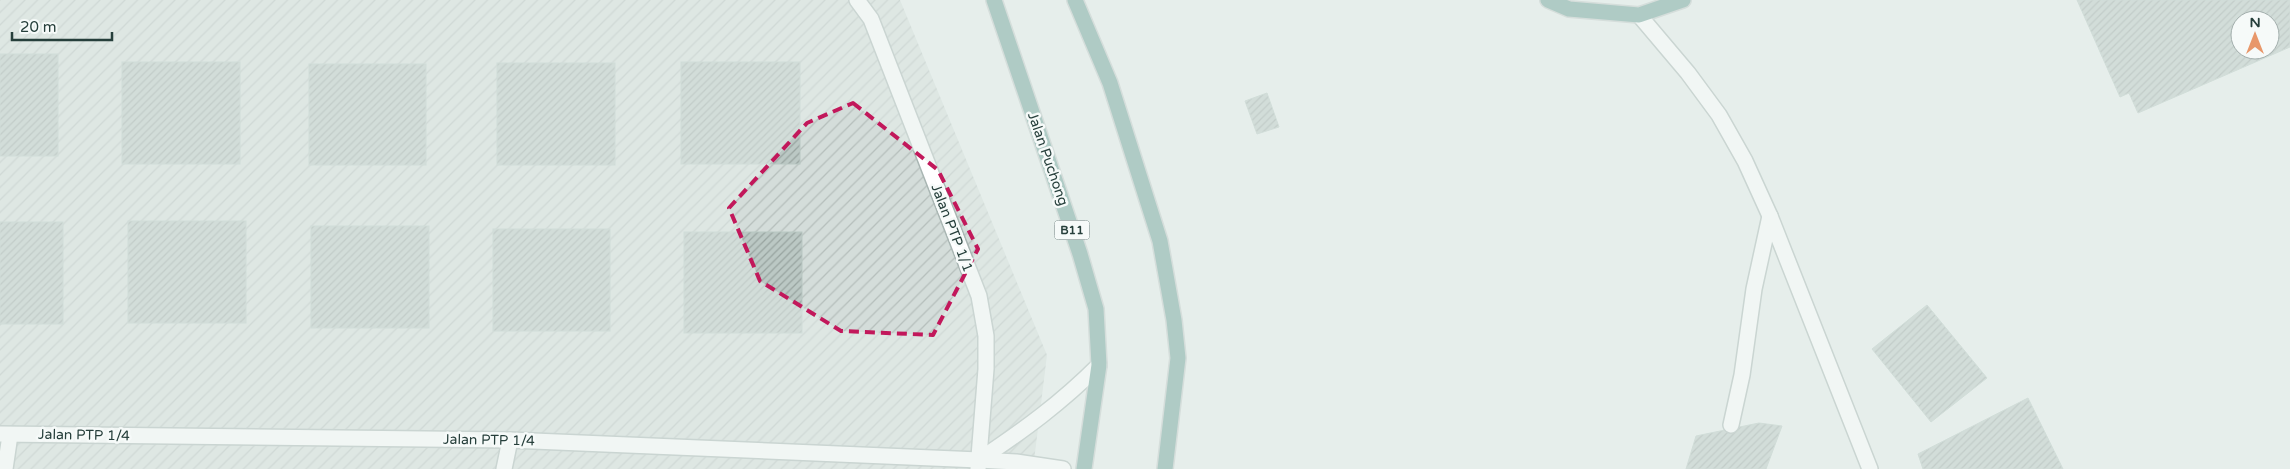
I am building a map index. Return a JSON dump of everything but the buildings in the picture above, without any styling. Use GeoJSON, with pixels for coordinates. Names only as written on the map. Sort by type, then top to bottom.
{"type":"FeatureCollection","features":[{"type":"Feature","properties":{"kind":"main road","name":"Jalan Puchong"},"geometry":{"type":"LineString","coordinates":[[994,0],[1080,254],[1096,309],[1099,365],[1084,469]]}},
{"type":"Feature","properties":{"kind":"main road"},"geometry":{"type":"LineString","coordinates":[[1075,0],[1110,83],[1160,241],[1174,320],[1178,358],[1165,469]]}},
{"type":"Feature","properties":{"kind":"main road"},"geometry":{"type":"LineString","coordinates":[[1548,0],[1569,9],[1639,15],[1683,0]]}},
{"type":"Feature","properties":{"kind":"street","name":"Jalan PTP 1/1"},"geometry":{"type":"LineString","coordinates":[[858,0],[871,19],[979,296],[986,336],[986,369],[978,464]]}},
{"type":"Feature","properties":{"kind":"street"},"geometry":{"type":"LineString","coordinates":[[1639,15],[1688,73],[1719,116],[1745,161],[1770,216],[1870,469]]}},
{"type":"Feature","properties":{"kind":"street"},"geometry":{"type":"LineString","coordinates":[[1731,425],[1742,375],[1754,289],[1770,216]]}},
{"type":"Feature","properties":{"kind":"street"},"geometry":{"type":"LineString","coordinates":[[978,464],[1030,426],[1099,365]]}},
{"type":"Feature","properties":{"kind":"street"},"geometry":{"type":"LineString","coordinates":[[5,435],[5,469]]}},
{"type":"Feature","properties":{"kind":"street","name":"Jalan PTP 1/4"},"geometry":{"type":"LineString","coordinates":[[5,435],[510,440],[978,464],[1025,463],[1064,469]]}},
{"type":"Feature","properties":{"kind":"street"},"geometry":{"type":"LineString","coordinates":[[504,469],[510,440]]}},
{"type":"Feature","properties":{"kind":"highlighted area"},"geometry":{"type":"Polygon","coordinates":[[[853,103],[938,170],[978,249],[933,335],[841,331],[760,281],[729,208],[807,123],[853,103]]]}},
{"type":"Feature","properties":{"kind":"shaded area"},"geometry":{"type":"Polygon","coordinates":[[[0,0],[900,0],[1047,355],[1033,469],[0,469],[0,0]]]}}]}
